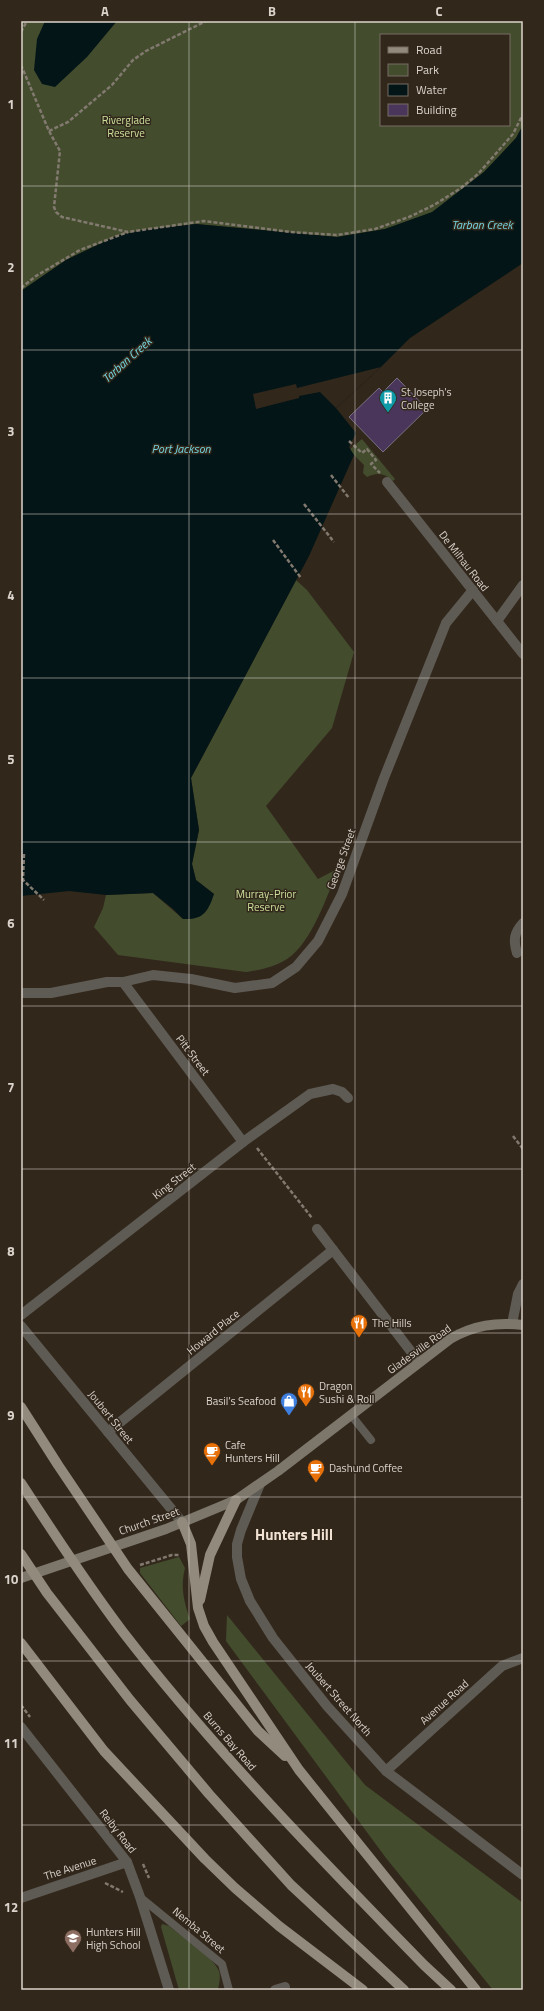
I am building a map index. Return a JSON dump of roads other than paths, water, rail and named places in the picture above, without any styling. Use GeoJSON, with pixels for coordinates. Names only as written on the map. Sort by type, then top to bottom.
{"type":"FeatureCollection","features":[{"type":"Feature","properties":{"kind":"main road","name":"Gladesville Road"},"geometry":{"type":"LineString","coordinates":[[278,1471],[450,1339],[467,1330],[486,1325],[523,1325]]}},
{"type":"Feature","properties":{"kind":"main road"},"geometry":{"type":"LineString","coordinates":[[21,1407],[112,1547],[258,1731],[299,1770]]}},
{"type":"Feature","properties":{"kind":"main road","name":"Church Street"},"geometry":{"type":"LineString","coordinates":[[21,1578],[182,1522],[236,1500],[278,1471]]}},
{"type":"Feature","properties":{"kind":"main road","name":"Burns Bay Road"},"geometry":{"type":"LineString","coordinates":[[21,1483],[63,1548],[119,1626],[264,1800],[424,1965],[451,1990]]}},
{"type":"Feature","properties":{"kind":"main road"},"geometry":{"type":"LineString","coordinates":[[198,1608],[210,1555],[236,1500]]}},
{"type":"Feature","properties":{"kind":"main road"},"geometry":{"type":"LineString","coordinates":[[182,1522],[192,1544],[198,1608],[204,1626],[212,1642],[299,1770],[476,1990]]}},
{"type":"Feature","properties":{"kind":"main road"},"geometry":{"type":"LineString","coordinates":[[21,1554],[47,1593],[130,1700],[209,1794],[292,1885],[404,1990]]}},
{"type":"Feature","properties":{"kind":"main road"},"geometry":{"type":"LineString","coordinates":[[21,1643],[104,1751],[205,1859],[235,1888],[279,1926],[363,1990]]}},
{"type":"Feature","properties":{"kind":"street","name":"De Milhau Road"},"geometry":{"type":"LineString","coordinates":[[387,482],[523,654]]}},
{"type":"Feature","properties":{"kind":"street"},"geometry":{"type":"LineString","coordinates":[[497,622],[523,586]]}},
{"type":"Feature","properties":{"kind":"street","name":"George Street"},"geometry":{"type":"LineString","coordinates":[[21,993],[51,993],[107,982],[123,982],[152,975],[191,979],[235,988],[272,983],[296,967],[318,941],[342,894],[384,778],[446,623],[473,590]]}},
{"type":"Feature","properties":{"kind":"street"},"geometry":{"type":"LineString","coordinates":[[517,953],[514,944],[515,935],[523,923]]}},
{"type":"Feature","properties":{"kind":"street","name":"Pitt Street"},"geometry":{"type":"LineString","coordinates":[[123,982],[243,1142]]}},
{"type":"Feature","properties":{"kind":"street","name":"King Street"},"geometry":{"type":"LineString","coordinates":[[21,1315],[243,1142],[310,1094],[333,1089],[342,1092],[348,1098]]}},
{"type":"Feature","properties":{"kind":"street"},"geometry":{"type":"LineString","coordinates":[[317,1229],[419,1362]]}},
{"type":"Feature","properties":{"kind":"street","name":"Howard Place"},"geometry":{"type":"LineString","coordinates":[[108,1432],[334,1250]]}},
{"type":"Feature","properties":{"kind":"street"},"geometry":{"type":"LineString","coordinates":[[512,1324],[518,1294],[523,1284]]}},
{"type":"Feature","properties":{"kind":"street","name":"Joubert Street"},"geometry":{"type":"LineString","coordinates":[[21,1326],[182,1522]]}},
{"type":"Feature","properties":{"kind":"street","name":"Joubert Street North"},"geometry":{"type":"LineString","coordinates":[[260,1484],[241,1530],[237,1544],[237,1558],[241,1580],[250,1601],[273,1638],[299,1673],[386,1771],[523,1875]]}},
{"type":"Feature","properties":{"kind":"street","name":"Avenue Road"},"geometry":{"type":"LineString","coordinates":[[386,1771],[502,1666],[523,1658]]}},
{"type":"Feature","properties":{"kind":"street","name":"Reiby Road"},"geometry":{"type":"LineString","coordinates":[[21,1727],[127,1862],[140,1897],[169,1990]]}},
{"type":"Feature","properties":{"kind":"street","name":"The Avenue"},"geometry":{"type":"LineString","coordinates":[[21,1898],[127,1862]]}},
{"type":"Feature","properties":{"kind":"street"},"geometry":{"type":"LineString","coordinates":[[275,1990],[285,1987]]}},
{"type":"Feature","properties":{"kind":"lane"},"geometry":{"type":"LineString","coordinates":[[351,1415],[371,1440]]}},
{"type":"Feature","properties":{"kind":"lane","name":"Nemba Street"},"geometry":{"type":"LineString","coordinates":[[140,1897],[222,1964],[229,1990]]}},
{"type":"Feature","properties":{"kind":"water"},"geometry":{"type":"Polygon","coordinates":[[[45,21],[117,21],[87,57],[55,87],[42,84],[34,70],[37,39],[45,21]]]}},
{"type":"Feature","properties":{"kind":"water","name":"Port Jackson"},"geometry":{"type":"Polygon","coordinates":[[[523,125],[523,263],[410,338],[336,408],[356,433],[349,447],[354,455],[309,556],[191,778],[199,830],[192,864],[196,880],[214,894],[207,910],[204,914],[195,918],[183,919],[153,893],[106,895],[69,891],[21,896],[21,291],[66,260],[116,236],[143,230],[196,224],[337,237],[385,229],[432,212],[484,172],[516,138],[523,125]]]}},
{"type":"Feature","properties":{"kind":"place","name":"St Joseph's College"},"geometry":{"type":"Point","coordinates":[388,413]}},
{"type":"Feature","properties":{"kind":"place","name":"The Hills"},"geometry":{"type":"Point","coordinates":[359,1338]}},
{"type":"Feature","properties":{"kind":"place","name":"Dragon Sushi & Roll"},"geometry":{"type":"Point","coordinates":[306,1407]}},
{"type":"Feature","properties":{"kind":"place","name":"Basil’s Seafood"},"geometry":{"type":"Point","coordinates":[289,1416]}},
{"type":"Feature","properties":{"kind":"place","name":"Cafe Hunters Hill"},"geometry":{"type":"Point","coordinates":[212,1466]}},
{"type":"Feature","properties":{"kind":"place","name":"Dashund Coffee"},"geometry":{"type":"Point","coordinates":[316,1483]}},
{"type":"Feature","properties":{"kind":"place","name":"Hunters Hill High School"},"geometry":{"type":"Point","coordinates":[73,1953]}},
{"type":"Feature","properties":{"kind":"district","name":"Hunters Hill"},"geometry":{"type":"Point","coordinates":[294,1535]}},
{"type":"Feature","properties":{"kind":"park label","name":"Riverglade Reserve"},"geometry":{"type":"Point","coordinates":[126,126]}},
{"type":"Feature","properties":{"kind":"park label","name":"Murray-Prior Reserve"},"geometry":{"type":"Point","coordinates":[266,900]}},
{"type":"Feature","properties":{"kind":"water label","name":"Tarban Creek"},"geometry":{"type":"Point","coordinates":[482,225]}},
{"type":"Feature","properties":{"kind":"water label","name":"Tarban Creek"},"geometry":{"type":"Point","coordinates":[127,360]}}]}
